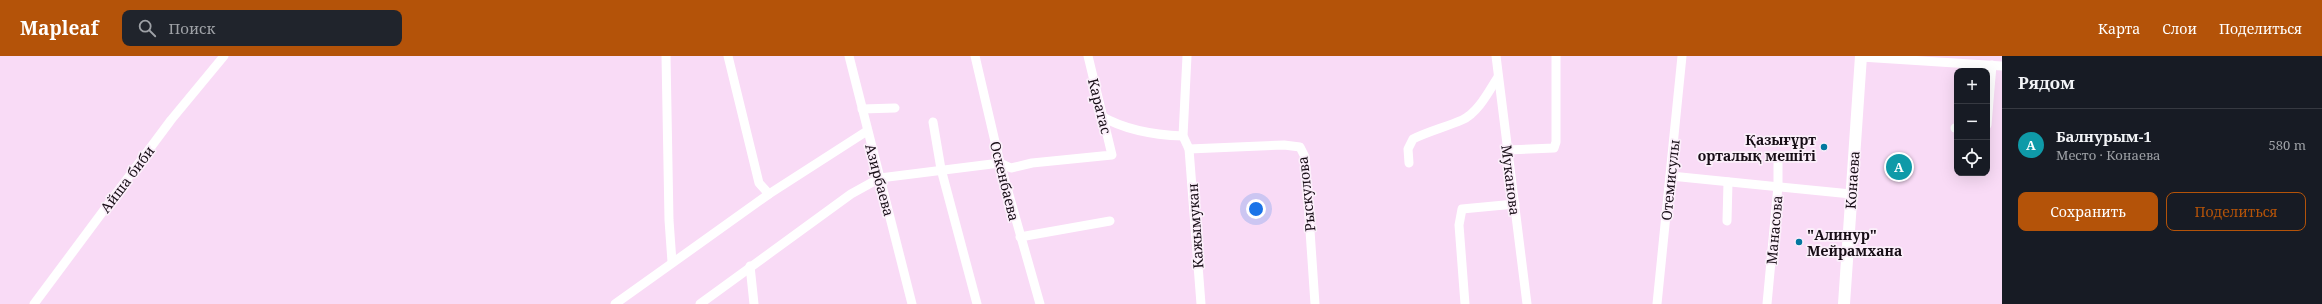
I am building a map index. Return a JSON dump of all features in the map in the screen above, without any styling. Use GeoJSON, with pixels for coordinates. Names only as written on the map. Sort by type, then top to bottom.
{"type":"FeatureCollection","features":[{"type":"Feature","properties":{"kind":"main road","name":"Конаева"},"geometry":{"type":"LineString","coordinates":[[1844,304],[1861,56]]}},
{"type":"Feature","properties":{"kind":"street","name":"Айша биби"},"geometry":{"type":"LineString","coordinates":[[34,304],[171,120],[224,56]]}},
{"type":"Feature","properties":{"kind":"street"},"geometry":{"type":"LineString","coordinates":[[666,56],[668,220],[672,262]]}},
{"type":"Feature","properties":{"kind":"street"},"geometry":{"type":"LineString","coordinates":[[728,56],[760,183],[769,194]]}},
{"type":"Feature","properties":{"kind":"street","name":"Азирбаева"},"geometry":{"type":"LineString","coordinates":[[849,56],[912,304]]}},
{"type":"Feature","properties":{"kind":"street","name":"Оскенбаева"},"geometry":{"type":"LineString","coordinates":[[975,56],[1000,163],[1040,304]]}},
{"type":"Feature","properties":{"kind":"street","name":"Каратас"},"geometry":{"type":"LineString","coordinates":[[1000,163],[1011,168],[1032,163],[1112,155],[1101,116],[1088,56]]}},
{"type":"Feature","properties":{"kind":"street"},"geometry":{"type":"LineString","coordinates":[[1187,56],[1183,136],[1189,149]]}},
{"type":"Feature","properties":{"kind":"street","name":"Муканова"},"geometry":{"type":"LineString","coordinates":[[1496,56],[1527,304]]}},
{"type":"Feature","properties":{"kind":"street"},"geometry":{"type":"LineString","coordinates":[[1507,150],[1554,148],[1556,142],[1556,56]]}},
{"type":"Feature","properties":{"kind":"street","name":"Отемисулы"},"geometry":{"type":"LineString","coordinates":[[1657,304],[1682,56]]}},
{"type":"Feature","properties":{"kind":"street"},"geometry":{"type":"LineString","coordinates":[[1861,56],[2002,66]]}},
{"type":"Feature","properties":{"kind":"street"},"geometry":{"type":"LineString","coordinates":[[1989,104],[1992,65]]}},
{"type":"Feature","properties":{"kind":"street"},"geometry":{"type":"LineString","coordinates":[[1409,163],[1408,149],[1413,139],[1438,128],[1463,120],[1483,100],[1498,77]]}},
{"type":"Feature","properties":{"kind":"street"},"geometry":{"type":"LineString","coordinates":[[862,109],[895,108]]}},
{"type":"Feature","properties":{"kind":"street"},"geometry":{"type":"LineString","coordinates":[[1101,116],[1115,124],[1158,135],[1183,136]]}},
{"type":"Feature","properties":{"kind":"street"},"geometry":{"type":"LineString","coordinates":[[933,122],[942,170],[977,304]]}},
{"type":"Feature","properties":{"kind":"street"},"geometry":{"type":"LineString","coordinates":[[615,304],[769,194],[867,131]]}},
{"type":"Feature","properties":{"kind":"street","name":"Рыскулова"},"geometry":{"type":"LineString","coordinates":[[1189,149],[1284,145],[1300,147],[1305,157],[1315,304]]}},
{"type":"Feature","properties":{"kind":"street","name":"Кажымукан"},"geometry":{"type":"LineString","coordinates":[[1189,149],[1201,304]]}},
{"type":"Feature","properties":{"kind":"street","name":"Манасова"},"geometry":{"type":"LineString","coordinates":[[1767,304],[1778,186],[1778,156]]}},
{"type":"Feature","properties":{"kind":"street"},"geometry":{"type":"LineString","coordinates":[[700,304],[750,266],[851,194],[880,178],[1000,163]]}},
{"type":"Feature","properties":{"kind":"street"},"geometry":{"type":"LineString","coordinates":[[1671,176],[1851,194]]}},
{"type":"Feature","properties":{"kind":"street"},"geometry":{"type":"LineString","coordinates":[[1727,220],[1728,182]]}},
{"type":"Feature","properties":{"kind":"street"},"geometry":{"type":"LineString","coordinates":[[1465,304],[1459,225],[1462,209],[1514,204]]}},
{"type":"Feature","properties":{"kind":"street"},"geometry":{"type":"LineString","coordinates":[[1020,237],[1110,221]]}},
{"type":"Feature","properties":{"kind":"street"},"geometry":{"type":"LineString","coordinates":[[750,266],[754,304]]}},
{"type":"Feature","properties":{"kind":"place","name":"Қазығұрт орталық мешіті"},"geometry":{"type":"Point","coordinates":[1824,147]}},
{"type":"Feature","properties":{"kind":"place","name":"Балнурым-1"},"geometry":{"type":"Point","coordinates":[1899,167]}},
{"type":"Feature","properties":{"kind":"place","name":"\"Алинур\" Мейрамхана"},"geometry":{"type":"Point","coordinates":[1799,242]}}]}
